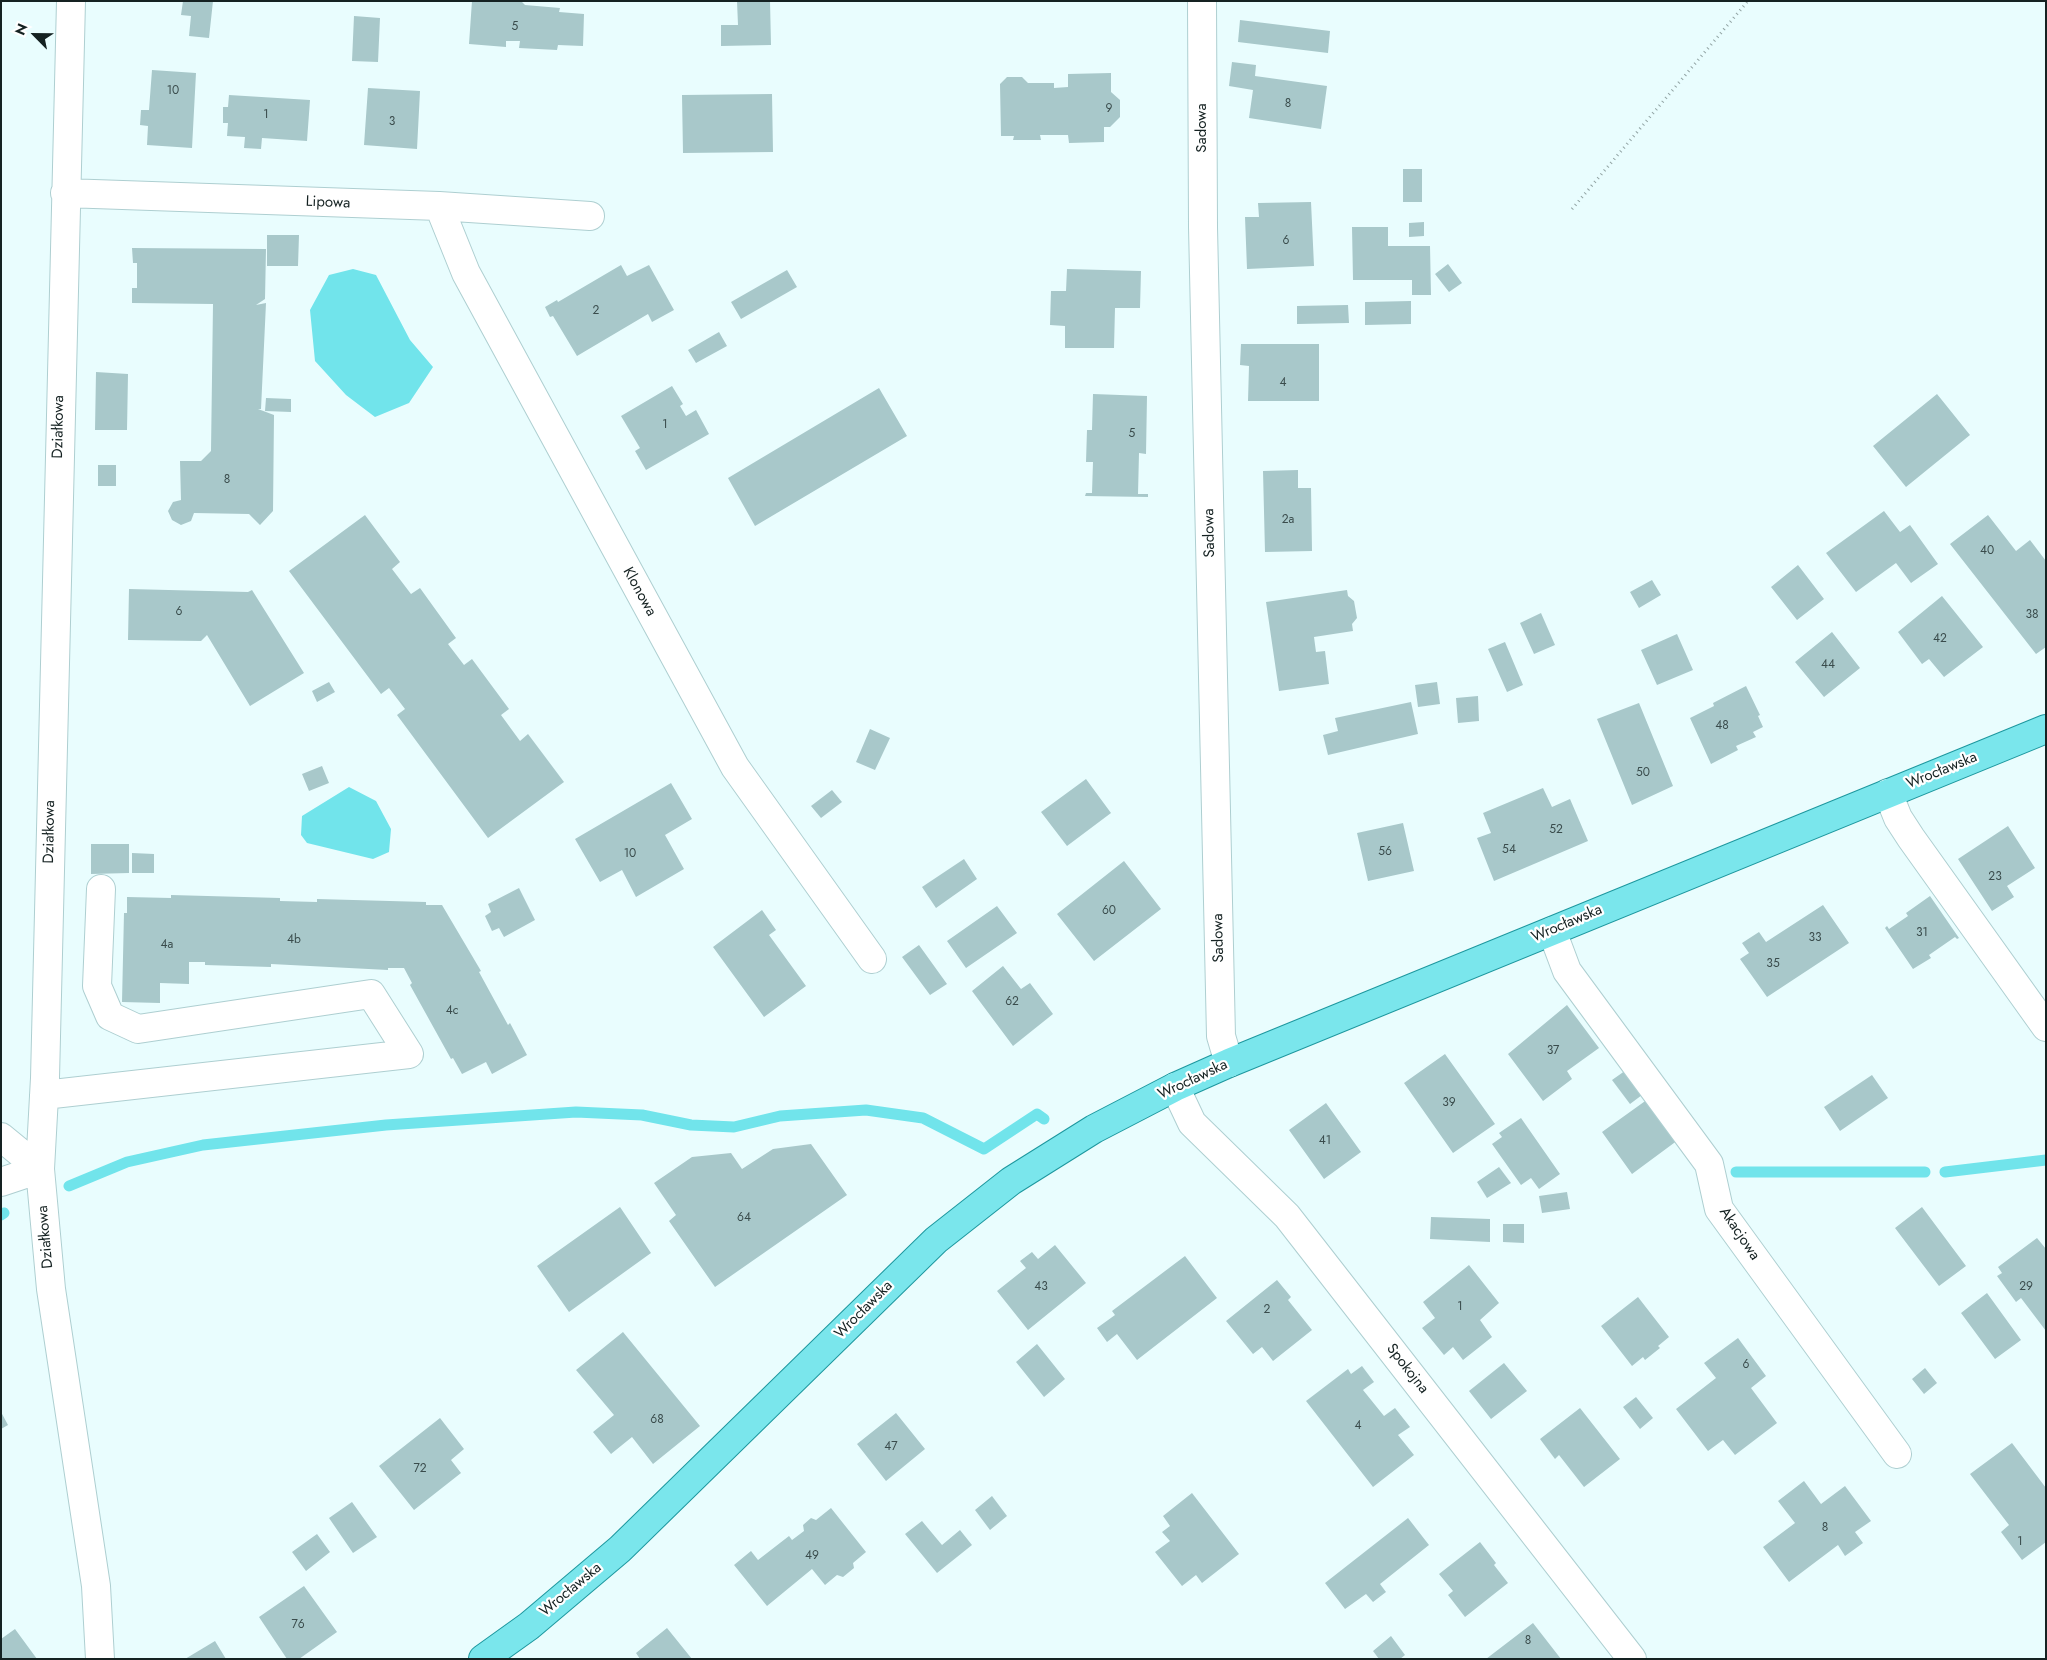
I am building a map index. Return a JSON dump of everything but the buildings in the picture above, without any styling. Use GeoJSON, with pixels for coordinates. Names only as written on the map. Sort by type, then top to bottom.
{"type":"FeatureCollection","features":[{"type":"Feature","properties":{"kind":"main road","name":"Wrocławska"},"geometry":{"type":"LineString","coordinates":[[483,1659],[529,1626],[620,1549],[936,1240],[1011,1181],[1094,1129],[1175,1087],[1229,1063],[2046,729]]}},
{"type":"Feature","properties":{"kind":"street","name":"Działkowa"},"geometry":{"type":"LineString","coordinates":[[71,1],[64,194],[44,1095],[40,1169],[51,1288],[96,1586],[100,1659]]}},
{"type":"Feature","properties":{"kind":"street","name":"Sadowa"},"geometry":{"type":"LineString","coordinates":[[1202,1],[1203,237],[1221,1036],[1229,1063]]}},
{"type":"Feature","properties":{"kind":"street","name":"Lipowa"},"geometry":{"type":"LineString","coordinates":[[64,194],[439,206],[590,216]]}},
{"type":"Feature","properties":{"kind":"street","name":"Klonowa"},"geometry":{"type":"LineString","coordinates":[[439,206],[466,272],[736,767],[872,958]]}},
{"type":"Feature","properties":{"kind":"street"},"geometry":{"type":"LineString","coordinates":[[1888,792],[1898,818],[1911,838],[2046,1027]]}},
{"type":"Feature","properties":{"kind":"street"},"geometry":{"type":"LineString","coordinates":[[44,1095],[409,1054],[371,994],[138,1029],[110,1016],[97,986],[102,889]]}},
{"type":"Feature","properties":{"kind":"street","name":"Akacjowa"},"geometry":{"type":"LineString","coordinates":[[1552,931],[1567,971],[1709,1164],[1719,1209],[1897,1454]]}},
{"type":"Feature","properties":{"kind":"street","name":"Spokojna"},"geometry":{"type":"LineString","coordinates":[[1175,1087],[1192,1123],[1288,1216],[1632,1659]]}},
{"type":"Feature","properties":{"kind":"street"},"geometry":{"type":"LineString","coordinates":[[1,1137],[40,1169]]}},
{"type":"Feature","properties":{"kind":"street"},"geometry":{"type":"LineString","coordinates":[[1,1182],[40,1169]]}},
{"type":"Feature","properties":{"kind":"path"},"geometry":{"type":"LineString","coordinates":[[1572,209],[1748,1]]}},
{"type":"Feature","properties":{"kind":"water"},"geometry":{"type":"Polygon","coordinates":[[[353,269],[376,275],[410,340],[433,367],[409,403],[375,417],[346,395],[315,361],[310,310],[329,275],[353,269]]]}},
{"type":"Feature","properties":{"kind":"water"},"geometry":{"type":"Polygon","coordinates":[[[349,787],[376,801],[391,829],[389,852],[373,859],[307,843],[301,835],[302,816],[349,787]]]}},
{"type":"Feature","properties":{"kind":"waterway"},"geometry":{"type":"LineString","coordinates":[[69,1186],[127,1162],[203,1145],[386,1125],[576,1112],[642,1115],[691,1125],[734,1127],[780,1116],[866,1110],[923,1118],[984,1149],[1037,1114],[1044,1119]]}},
{"type":"Feature","properties":{"kind":"waterway"},"geometry":{"type":"LineString","coordinates":[[1945,1172],[2046,1160]]}},
{"type":"Feature","properties":{"kind":"waterway"},"geometry":{"type":"LineString","coordinates":[[1736,1172],[1925,1172]]}}]}
